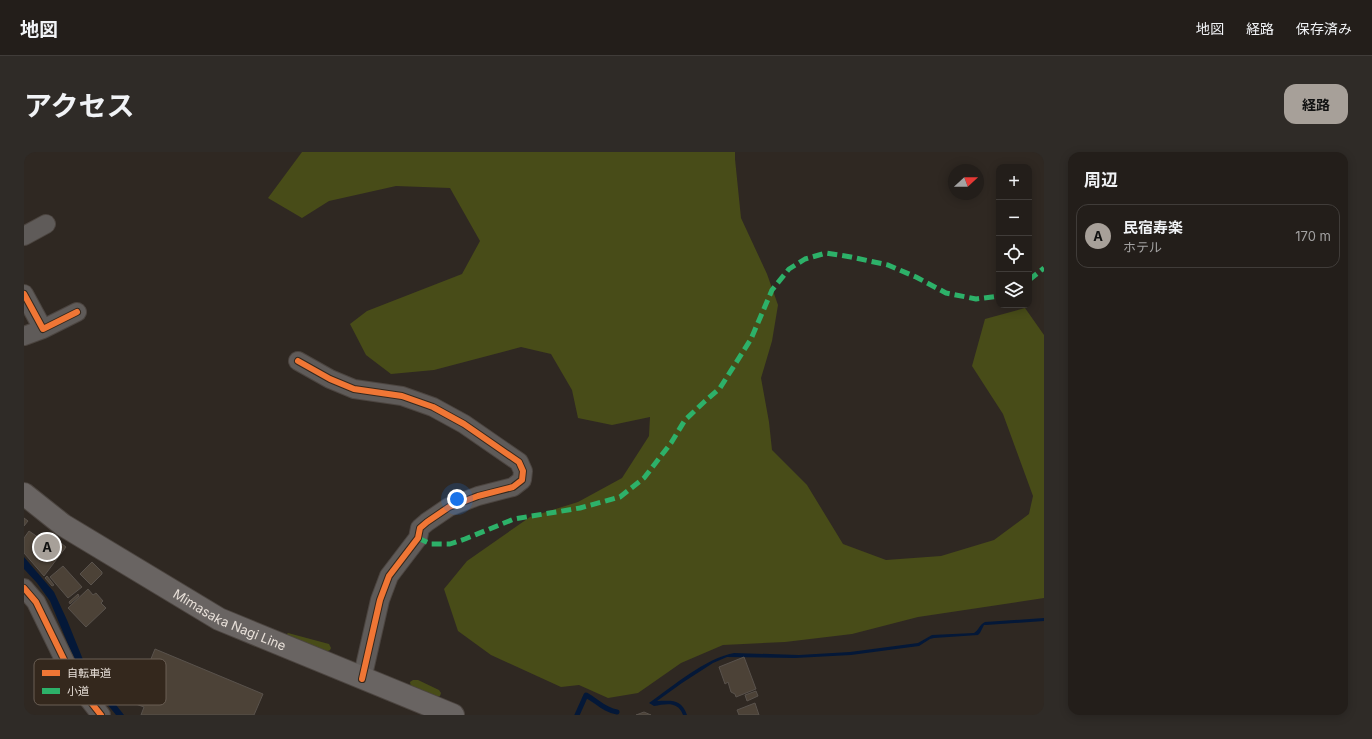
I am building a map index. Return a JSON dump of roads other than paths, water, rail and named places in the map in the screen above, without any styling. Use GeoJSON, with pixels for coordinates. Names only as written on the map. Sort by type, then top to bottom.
{"type":"FeatureCollection","features":[{"type":"Feature","properties":{"kind":"main road","name":"Mimasaka Nagi Line"},"geometry":{"type":"LineString","coordinates":[[24,494],[62,525],[219,619],[362,679],[453,715]]}},
{"type":"Feature","properties":{"kind":"street"},"geometry":{"type":"LineString","coordinates":[[24,236],[46,224]]}},
{"type":"Feature","properties":{"kind":"street"},"geometry":{"type":"LineString","coordinates":[[24,294],[44,328]]}},
{"type":"Feature","properties":{"kind":"street"},"geometry":{"type":"LineString","coordinates":[[24,336],[77,312]]}},
{"type":"Feature","properties":{"kind":"street"},"geometry":{"type":"LineString","coordinates":[[298,361],[330,379],[354,389],[402,396],[433,407],[464,424],[511,456],[519,462],[523,472],[522,480],[513,487],[478,496],[449,507],[420,528],[418,538],[389,576],[380,600],[362,679]]}},
{"type":"Feature","properties":{"kind":"street"},"geometry":{"type":"LineString","coordinates":[[24,588],[36,602],[64,659]]}},
{"type":"Feature","properties":{"kind":"street"},"geometry":{"type":"LineString","coordinates":[[92,705],[100,715]]}},
{"type":"Feature","properties":{"kind":"water"},"geometry":{"type":"Polygon","coordinates":[[[24,557],[54,592],[83,659],[74,659],[50,601],[37,583],[24,569],[24,557]]]}},
{"type":"Feature","properties":{"kind":"water"},"geometry":{"type":"Polygon","coordinates":[[[1044,618],[1044,621],[984,625],[978,635],[934,638],[919,646],[851,655],[795,658],[727,657],[713,663],[657,701],[671,701],[679,703],[687,715],[683,715],[675,705],[667,704],[654,706],[649,703],[701,667],[723,656],[734,653],[799,655],[850,652],[918,643],[932,635],[974,633],[985,622],[1044,618]]]}},
{"type":"Feature","properties":{"kind":"water"},"geometry":{"type":"Polygon","coordinates":[[[108,705],[116,705],[124,715],[116,715],[108,705]]]}},
{"type":"Feature","properties":{"kind":"waterway"},"geometry":{"type":"LineString","coordinates":[[577,715],[586,695],[604,707],[617,712]]}},
{"type":"Feature","properties":{"kind":"place","name":"民宿寿楽"},"geometry":{"type":"Point","coordinates":[47,547]}}]}
